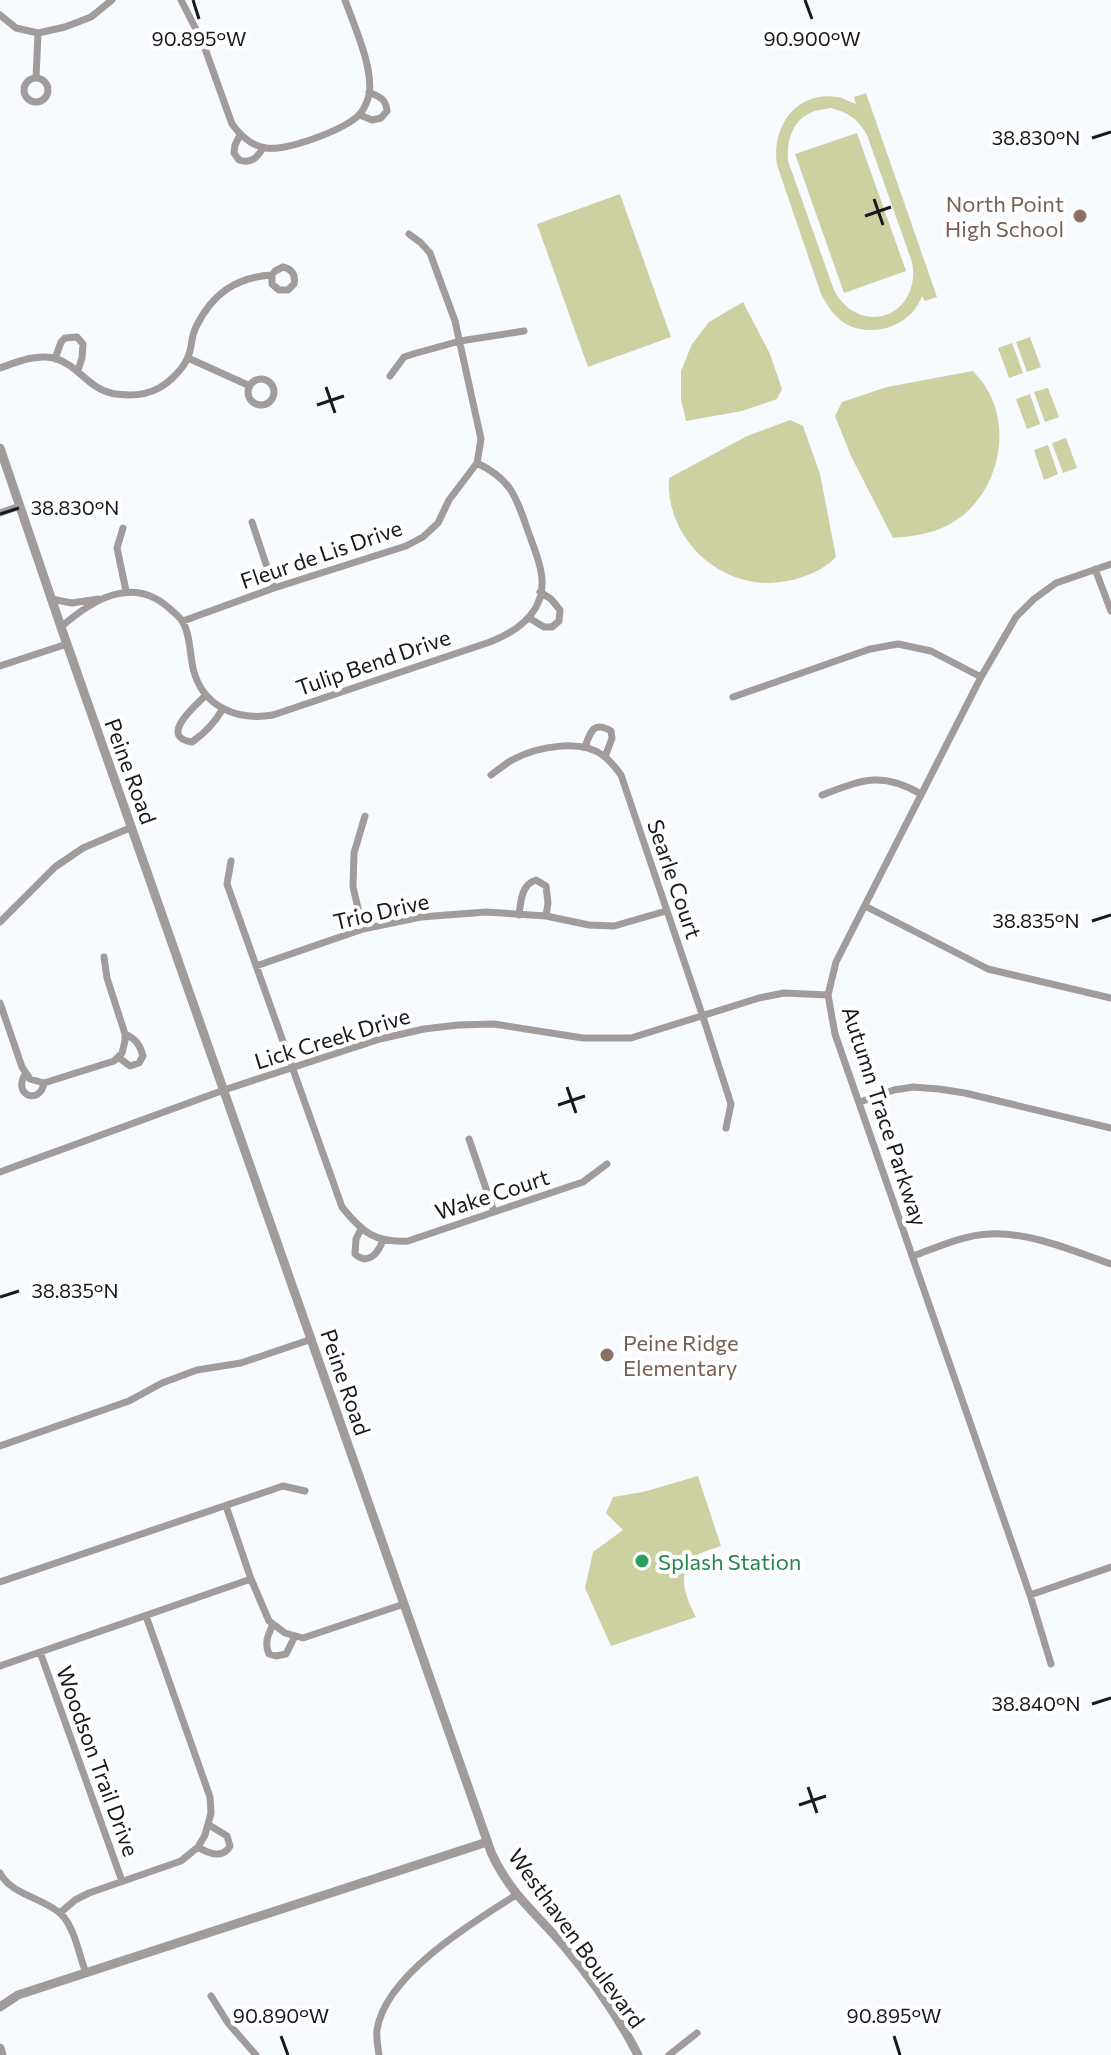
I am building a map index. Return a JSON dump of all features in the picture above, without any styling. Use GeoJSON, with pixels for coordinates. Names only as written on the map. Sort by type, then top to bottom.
{"type":"FeatureCollection","features":[{"type":"Feature","properties":{"kind":"street"},"geometry":{"type":"LineString","coordinates":[[0,15],[16,28],[38,33],[91,17],[112,0]]}},
{"type":"Feature","properties":{"kind":"street"},"geometry":{"type":"LineString","coordinates":[[181,0],[203,43],[232,124],[240,135],[263,148],[281,148],[340,129],[360,115],[369,92],[370,74],[345,0]]}},
{"type":"Feature","properties":{"kind":"street"},"geometry":{"type":"LineString","coordinates":[[36,78],[38,33]]}},
{"type":"Feature","properties":{"kind":"street"},"geometry":{"type":"LineString","coordinates":[[360,115],[372,120],[381,118],[387,111],[383,98],[369,92]]}},
{"type":"Feature","properties":{"kind":"street"},"geometry":{"type":"LineString","coordinates":[[240,135],[234,153],[239,160],[246,163],[256,159],[263,148]]}},
{"type":"Feature","properties":{"kind":"street"},"geometry":{"type":"LineString","coordinates":[[409,234],[430,253],[455,321],[481,439],[477,463]]}},
{"type":"Feature","properties":{"kind":"street"},"geometry":{"type":"LineString","coordinates":[[0,368],[31,358],[55,359],[73,366],[111,394],[135,395],[160,387],[176,374],[188,358],[195,328],[213,301],[237,282],[254,276],[272,275]]}},
{"type":"Feature","properties":{"kind":"street"},"geometry":{"type":"LineString","coordinates":[[390,376],[404,357],[460,341],[524,331]]}},
{"type":"Feature","properties":{"kind":"street"},"geometry":{"type":"LineString","coordinates":[[55,359],[65,338],[77,337],[83,344],[78,370]]}},
{"type":"Feature","properties":{"kind":"street"},"geometry":{"type":"LineString","coordinates":[[188,358],[250,386]]}},
{"type":"Feature","properties":{"kind":"street","name":"Peine Road"},"geometry":{"type":"LineString","coordinates":[[0,448],[487,1842]]}},
{"type":"Feature","properties":{"kind":"street","name":"Fleur de Lis Drive"},"geometry":{"type":"LineString","coordinates":[[183,621],[406,546],[423,537],[438,523],[449,500],[477,463]]}},
{"type":"Feature","properties":{"kind":"street","name":"Tulip Bend Drive"},"geometry":{"type":"LineString","coordinates":[[222,710],[257,718],[273,715],[490,642],[511,634],[529,618],[544,627],[552,627],[559,621],[560,610],[540,592],[540,568],[518,502],[508,484],[492,470],[477,463]]}},
{"type":"Feature","properties":{"kind":"street"},"geometry":{"type":"LineString","coordinates":[[0,513],[20,506]]}},
{"type":"Feature","properties":{"kind":"street"},"geometry":{"type":"LineString","coordinates":[[252,522],[274,588]]}},
{"type":"Feature","properties":{"kind":"street"},"geometry":{"type":"LineString","coordinates":[[123,528],[117,548],[126,591]]}},
{"type":"Feature","properties":{"kind":"street","name":"Autumn Trace Parkway"},"geometry":{"type":"LineString","coordinates":[[1051,1664],[1030,1595],[835,1034],[828,995],[836,962],[981,677],[1016,617],[1056,583],[1111,564]]}},
{"type":"Feature","properties":{"kind":"street"},"geometry":{"type":"LineString","coordinates":[[1095,569],[1111,611]]}},
{"type":"Feature","properties":{"kind":"street"},"geometry":{"type":"LineString","coordinates":[[51,599],[72,603],[126,591],[158,598],[183,621],[198,684],[222,710],[203,735],[192,742],[183,741],[177,733],[180,725],[206,695]]}},
{"type":"Feature","properties":{"kind":"street"},"geometry":{"type":"LineString","coordinates":[[529,618],[540,592]]}},
{"type":"Feature","properties":{"kind":"street"},"geometry":{"type":"LineString","coordinates":[[61,627],[104,598]]}},
{"type":"Feature","properties":{"kind":"street"},"geometry":{"type":"LineString","coordinates":[[0,666],[67,644]]}},
{"type":"Feature","properties":{"kind":"street"},"geometry":{"type":"LineString","coordinates":[[733,697],[870,649],[898,644],[931,651],[981,677]]}},
{"type":"Feature","properties":{"kind":"street","name":"Searle Court"},"geometry":{"type":"LineString","coordinates":[[491,775],[513,759],[557,746],[585,747],[592,730],[597,727],[611,731],[612,738],[605,757],[621,775],[703,1017],[731,1104],[726,1128]]}},
{"type":"Feature","properties":{"kind":"street"},"geometry":{"type":"LineString","coordinates":[[585,747],[605,757]]}},
{"type":"Feature","properties":{"kind":"street"},"geometry":{"type":"LineString","coordinates":[[822,795],[863,780],[901,783],[921,794]]}},
{"type":"Feature","properties":{"kind":"street"},"geometry":{"type":"LineString","coordinates":[[363,929],[353,887],[354,853],[365,816]]}},
{"type":"Feature","properties":{"kind":"street"},"geometry":{"type":"LineString","coordinates":[[0,922],[64,861],[83,848],[132,827]]}},
{"type":"Feature","properties":{"kind":"street","name":"Wake Court"},"geometry":{"type":"LineString","coordinates":[[231,861],[227,884],[342,1207],[365,1233],[391,1242],[408,1241],[583,1182],[607,1164]]}},
{"type":"Feature","properties":{"kind":"street"},"geometry":{"type":"LineString","coordinates":[[519,915],[522,895],[529,882],[536,880],[546,886],[546,916]]}},
{"type":"Feature","properties":{"kind":"street"},"geometry":{"type":"LineString","coordinates":[[865,906],[988,969],[1111,998]]}},
{"type":"Feature","properties":{"kind":"street","name":"Trio Drive"},"geometry":{"type":"LineString","coordinates":[[256,966],[363,929],[421,917],[486,912],[546,916],[589,925],[614,926],[666,911]]}},
{"type":"Feature","properties":{"kind":"street"},"geometry":{"type":"LineString","coordinates":[[0,1003],[22,1067],[30,1079],[44,1083],[114,1061],[122,1053],[125,1034],[107,978],[104,957]]}},
{"type":"Feature","properties":{"kind":"street","name":"Lick Creek Drive"},"geometry":{"type":"LineString","coordinates":[[0,1172],[224,1090],[380,1039],[439,1027],[494,1024],[583,1038],[631,1038],[759,998],[784,993],[828,995]]}},
{"type":"Feature","properties":{"kind":"street"},"geometry":{"type":"LineString","coordinates":[[118,1057],[130,1066],[139,1063],[143,1056],[137,1041],[125,1034]]}},
{"type":"Feature","properties":{"kind":"street"},"geometry":{"type":"LineString","coordinates":[[26,1073],[21,1085],[26,1094],[40,1094],[44,1083]]}},
{"type":"Feature","properties":{"kind":"street"},"geometry":{"type":"LineString","coordinates":[[860,1102],[894,1090],[913,1087],[939,1089],[1111,1128]]}},
{"type":"Feature","properties":{"kind":"street"},"geometry":{"type":"LineString","coordinates":[[469,1139],[494,1212]]}},
{"type":"Feature","properties":{"kind":"street","name":"Wake Court"},"geometry":{"type":"LineString","coordinates":[[361,1229],[354,1247],[360,1259],[367,1260],[374,1256],[383,1239]]}},
{"type":"Feature","properties":{"kind":"street"},"geometry":{"type":"LineString","coordinates":[[913,1256],[961,1238],[990,1234],[1026,1236],[1111,1264]]}},
{"type":"Feature","properties":{"kind":"street"},"geometry":{"type":"LineString","coordinates":[[0,1446],[129,1401],[162,1383],[197,1370],[241,1363],[312,1339]]}},
{"type":"Feature","properties":{"kind":"street"},"geometry":{"type":"LineString","coordinates":[[0,1582],[283,1486],[305,1491]]}},
{"type":"Feature","properties":{"kind":"street"},"geometry":{"type":"LineString","coordinates":[[226,1506],[269,1621],[285,1633],[303,1638],[404,1604]]}},
{"type":"Feature","properties":{"kind":"street"},"geometry":{"type":"LineString","coordinates":[[1030,1595],[1111,1567]]}},
{"type":"Feature","properties":{"kind":"street"},"geometry":{"type":"LineString","coordinates":[[0,1666],[251,1579]]}},
{"type":"Feature","properties":{"kind":"street"},"geometry":{"type":"LineString","coordinates":[[60,1913],[82,1896],[181,1861],[198,1847],[209,1825],[210,1797],[146,1616]]}},
{"type":"Feature","properties":{"kind":"street"},"geometry":{"type":"LineString","coordinates":[[273,1624],[267,1636],[269,1654],[286,1654],[295,1636]]}},
{"type":"Feature","properties":{"kind":"street","name":"Woodson Trail Drive"},"geometry":{"type":"LineString","coordinates":[[40,1652],[122,1881]]}},
{"type":"Feature","properties":{"kind":"street"},"geometry":{"type":"LineString","coordinates":[[198,1847],[212,1854],[222,1854],[230,1846],[227,1836],[209,1825]]}},
{"type":"Feature","properties":{"kind":"street"},"geometry":{"type":"LineString","coordinates":[[0,2007],[18,1995],[487,1842]]}},
{"type":"Feature","properties":{"kind":"street","name":"Westhaven Boulevard"},"geometry":{"type":"LineString","coordinates":[[487,1842],[516,1895],[589,1978],[638,2055]]}},
{"type":"Feature","properties":{"kind":"street"},"geometry":{"type":"LineString","coordinates":[[0,1873],[11,1884],[60,1913],[68,1923],[86,1973]]}},
{"type":"Feature","properties":{"kind":"street"},"geometry":{"type":"LineString","coordinates":[[379,2055],[377,2030],[386,2007],[401,1984],[442,1944],[516,1895]]}},
{"type":"Feature","properties":{"kind":"street"},"geometry":{"type":"LineString","coordinates":[[211,1996],[228,2023],[256,2055]]}},
{"type":"Feature","properties":{"kind":"street"},"geometry":{"type":"LineString","coordinates":[[669,2055],[697,2033]]}},
{"type":"Feature","properties":{"kind":"street"},"geometry":{"type":"LineString","coordinates":[[0,2048],[2,2055]]}},
{"type":"Feature","properties":{"kind":"green space"},"geometry":{"type":"Polygon","coordinates":[[[866,93],[937,297],[925,301],[922,296],[910,315],[901,322],[880,329],[868,330],[846,324],[826,303],[777,165],[778,137],[790,114],[799,105],[823,96],[856,104],[854,97],[866,93]],[[831,108],[814,111],[799,121],[788,147],[788,161],[834,290],[845,305],[859,314],[873,317],[886,315],[899,308],[908,296],[913,281],[912,262],[867,135],[848,115],[831,108]]]}},
{"type":"Feature","properties":{"kind":"green space"},"geometry":{"type":"Polygon","coordinates":[[[857,133],[906,271],[844,293],[795,154],[857,133]]]}},
{"type":"Feature","properties":{"kind":"green space"},"geometry":{"type":"Polygon","coordinates":[[[620,194],[671,337],[588,367],[537,224],[620,194]]]}},
{"type":"Feature","properties":{"kind":"green space"},"geometry":{"type":"Polygon","coordinates":[[[743,302],[770,354],[782,389],[777,399],[742,411],[686,421],[681,399],[681,371],[692,344],[709,322],[743,302]]]}},
{"type":"Feature","properties":{"kind":"green space"},"geometry":{"type":"Polygon","coordinates":[[[1030,337],[1041,367],[1027,372],[1016,342],[1030,337]]]}},
{"type":"Feature","properties":{"kind":"green space"},"geometry":{"type":"Polygon","coordinates":[[[1012,343],[1023,373],[1009,378],[998,348],[1012,343]]]}},
{"type":"Feature","properties":{"kind":"green space"},"geometry":{"type":"Polygon","coordinates":[[[973,371],[994,403],[998,421],[997,458],[992,476],[972,507],[951,524],[927,533],[893,538],[851,456],[835,416],[842,402],[887,387],[973,371]]]}},
{"type":"Feature","properties":{"kind":"green space"},"geometry":{"type":"Polygon","coordinates":[[[1048,388],[1059,417],[1045,422],[1034,392],[1048,388]]]}},
{"type":"Feature","properties":{"kind":"green space"},"geometry":{"type":"Polygon","coordinates":[[[1030,394],[1040,424],[1027,429],[1016,399],[1030,394]]]}},
{"type":"Feature","properties":{"kind":"green space"},"geometry":{"type":"Polygon","coordinates":[[[790,420],[803,426],[820,474],[836,557],[819,570],[787,581],[764,583],[742,579],[721,571],[688,542],[670,501],[669,478],[747,436],[790,420]]]}},
{"type":"Feature","properties":{"kind":"green space"},"geometry":{"type":"Polygon","coordinates":[[[1066,438],[1077,468],[1063,473],[1052,443],[1066,438]]]}},
{"type":"Feature","properties":{"kind":"green space"},"geometry":{"type":"Polygon","coordinates":[[[1048,445],[1058,474],[1044,480],[1034,450],[1048,445]]]}},
{"type":"Feature","properties":{"kind":"green space","name":"Splash Station"},"geometry":{"type":"Polygon","coordinates":[[[698,1476],[721,1546],[696,1556],[686,1570],[684,1586],[696,1617],[611,1646],[585,1588],[593,1552],[623,1530],[606,1513],[613,1497],[698,1476]]]}},
{"type":"Feature","properties":{"kind":"place","name":"North Point High School"},"geometry":{"type":"Point","coordinates":[1080,216]}},
{"type":"Feature","properties":{"kind":"place","name":"Peine Ridge Elementary"},"geometry":{"type":"Point","coordinates":[607,1355]}},
{"type":"Feature","properties":{"kind":"place","name":"Splash Station"},"geometry":{"type":"Point","coordinates":[642,1561]}}]}
